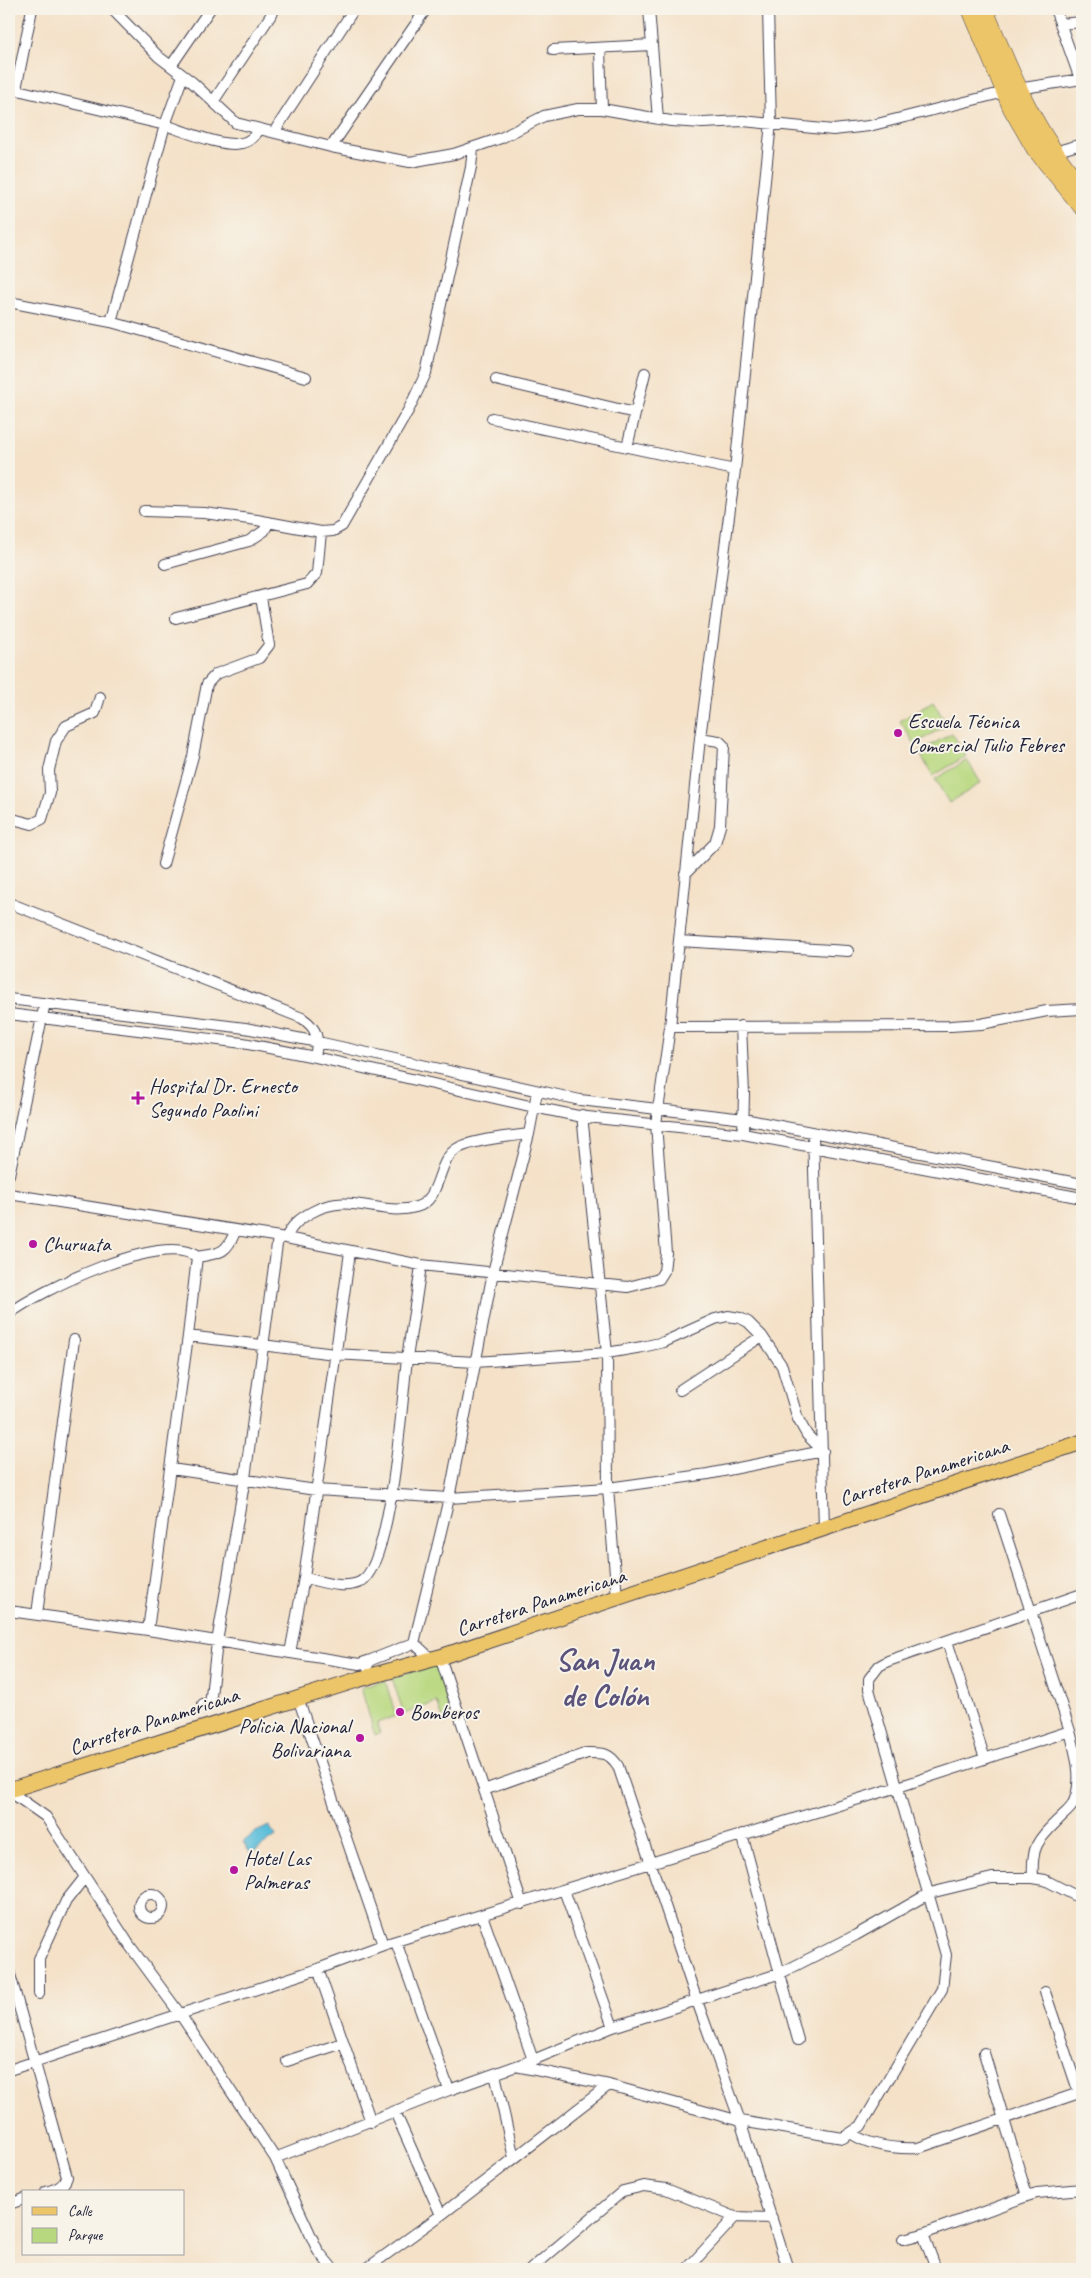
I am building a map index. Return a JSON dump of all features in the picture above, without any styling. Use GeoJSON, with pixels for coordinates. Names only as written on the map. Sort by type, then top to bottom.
{"type":"FeatureCollection","features":[{"type":"Feature","properties":{"kind":"highway"},"geometry":{"type":"LineString","coordinates":[[970,9],[1011,90],[1045,141],[1082,188]]}},
{"type":"Feature","properties":{"kind":"highway"},"geometry":{"type":"LineString","coordinates":[[984,9],[1011,90],[1035,148],[1082,206]]}},
{"type":"Feature","properties":{"kind":"main road","name":"Carretera Panamericana"},"geometry":{"type":"LineString","coordinates":[[9,1790],[298,1698],[434,1659],[1082,1442]]}},
{"type":"Feature","properties":{"kind":"street"},"geometry":{"type":"LineString","coordinates":[[32,9],[12,89],[237,144],[248,141],[260,129]]}},
{"type":"Feature","properties":{"kind":"street"},"geometry":{"type":"LineString","coordinates":[[112,9],[159,57],[236,123],[331,147],[410,162],[454,154],[500,138],[544,116],[578,109],[602,109],[658,119],[703,123],[743,121],[833,130],[868,126],[1011,90],[1081,79],[1054,9]]}},
{"type":"Feature","properties":{"kind":"street"},"geometry":{"type":"LineString","coordinates":[[171,66],[210,9]]}},
{"type":"Feature","properties":{"kind":"street"},"geometry":{"type":"LineString","coordinates":[[213,102],[274,9]]}},
{"type":"Feature","properties":{"kind":"street"},"geometry":{"type":"LineString","coordinates":[[274,132],[354,9]]}},
{"type":"Feature","properties":{"kind":"street"},"geometry":{"type":"LineString","coordinates":[[331,147],[426,9]]}},
{"type":"Feature","properties":{"kind":"street"},"geometry":{"type":"LineString","coordinates":[[649,9],[658,119]]}},
{"type":"Feature","properties":{"kind":"street"},"geometry":{"type":"LineString","coordinates":[[9,1194],[234,1232],[282,1238],[422,1265],[628,1287],[659,1279],[664,1271],[666,1253],[656,1124],[670,1027],[684,874],[700,738],[735,470],[771,123],[768,9]]}},
{"type":"Feature","properties":{"kind":"street"},"geometry":{"type":"LineString","coordinates":[[1060,24],[1082,22]]}},
{"type":"Feature","properties":{"kind":"street"},"geometry":{"type":"LineString","coordinates":[[553,50],[652,45]]}},
{"type":"Feature","properties":{"kind":"street"},"geometry":{"type":"LineString","coordinates":[[600,49],[602,109]]}},
{"type":"Feature","properties":{"kind":"street"},"geometry":{"type":"LineString","coordinates":[[112,322],[165,125],[183,76]]}},
{"type":"Feature","properties":{"kind":"street"},"geometry":{"type":"LineString","coordinates":[[1054,152],[1082,144]]}},
{"type":"Feature","properties":{"kind":"street"},"geometry":{"type":"LineString","coordinates":[[144,511],[204,514],[269,522],[320,532],[333,531],[342,526],[409,409],[426,373],[472,167],[473,148]]}},
{"type":"Feature","properties":{"kind":"street"},"geometry":{"type":"LineString","coordinates":[[9,302],[112,322],[306,377]]}},
{"type":"Feature","properties":{"kind":"street"},"geometry":{"type":"LineString","coordinates":[[627,448],[645,373]]}},
{"type":"Feature","properties":{"kind":"street"},"geometry":{"type":"LineString","coordinates":[[496,380],[635,413]]}},
{"type":"Feature","properties":{"kind":"street"},"geometry":{"type":"LineString","coordinates":[[492,418],[735,470]]}},
{"type":"Feature","properties":{"kind":"street"},"geometry":{"type":"LineString","coordinates":[[166,564],[249,541],[264,531],[269,522]]}},
{"type":"Feature","properties":{"kind":"street"},"geometry":{"type":"LineString","coordinates":[[176,618],[302,586],[317,573],[320,532]]}},
{"type":"Feature","properties":{"kind":"street"},"geometry":{"type":"LineString","coordinates":[[164,864],[193,756],[208,684],[216,674],[259,658],[269,645],[261,597]]}},
{"type":"Feature","properties":{"kind":"street"},"geometry":{"type":"LineString","coordinates":[[9,818],[32,824],[42,819],[50,793],[49,770],[56,742],[66,726],[95,713],[100,697]]}},
{"type":"Feature","properties":{"kind":"street"},"geometry":{"type":"LineString","coordinates":[[684,874],[715,843],[720,826],[724,746],[719,741],[700,738]]}},
{"type":"Feature","properties":{"kind":"street"},"geometry":{"type":"LineString","coordinates":[[9,903],[302,1018],[317,1032],[318,1042],[315,1057]]}},
{"type":"Feature","properties":{"kind":"street"},"geometry":{"type":"LineString","coordinates":[[678,941],[848,951]]}},
{"type":"Feature","properties":{"kind":"street"},"geometry":{"type":"LineString","coordinates":[[9,999],[245,1028],[318,1042],[537,1092],[580,1100],[744,1119],[1082,1184]]}},
{"type":"Feature","properties":{"kind":"street"},"geometry":{"type":"LineString","coordinates":[[9,1174],[45,1003]]}},
{"type":"Feature","properties":{"kind":"street"},"geometry":{"type":"LineString","coordinates":[[670,1027],[981,1024],[1047,1011],[1082,1009]]}},
{"type":"Feature","properties":{"kind":"street"},"geometry":{"type":"LineString","coordinates":[[9,1014],[243,1044],[315,1057],[534,1107],[582,1116],[743,1134],[1082,1198]]}},
{"type":"Feature","properties":{"kind":"street"},"geometry":{"type":"LineString","coordinates":[[741,1026],[743,1134]]}},
{"type":"Feature","properties":{"kind":"street"},"geometry":{"type":"LineString","coordinates":[[414,1643],[449,1498],[493,1272],[529,1134],[537,1092]]}},
{"type":"Feature","properties":{"kind":"street"},"geometry":{"type":"LineString","coordinates":[[582,1116],[607,1353],[608,1488],[616,1598]]}},
{"type":"Feature","properties":{"kind":"street"},"geometry":{"type":"LineString","coordinates":[[813,1133],[824,1528]]}},
{"type":"Feature","properties":{"kind":"street"},"geometry":{"type":"LineString","coordinates":[[203,1704],[210,1704],[264,1344],[282,1238],[299,1219],[333,1204],[350,1202],[384,1208],[419,1207],[430,1198],[444,1162],[455,1150],[462,1146],[505,1136],[529,1134]]}},
{"type":"Feature","properties":{"kind":"street"},"geometry":{"type":"LineString","coordinates":[[9,1314],[21,1304],[72,1279],[125,1259],[149,1253],[174,1250],[192,1252],[197,1256],[216,1254],[229,1246],[234,1232]]}},
{"type":"Feature","properties":{"kind":"street"},"geometry":{"type":"LineString","coordinates":[[290,1653],[304,1578],[350,1252]]}},
{"type":"Feature","properties":{"kind":"street"},"geometry":{"type":"LineString","coordinates":[[148,1630],[171,1469],[197,1256]]}},
{"type":"Feature","properties":{"kind":"street"},"geometry":{"type":"LineString","coordinates":[[304,1578],[344,1586],[360,1582],[370,1573],[381,1545],[392,1496],[407,1359],[422,1265]]}},
{"type":"Feature","properties":{"kind":"street"},"geometry":{"type":"LineString","coordinates":[[188,1336],[335,1354],[475,1362],[607,1353],[664,1342],[715,1319],[728,1316],[740,1318],[748,1322],[762,1336],[782,1366],[798,1419],[807,1435],[823,1451]]}},
{"type":"Feature","properties":{"kind":"street"},"geometry":{"type":"LineString","coordinates":[[680,1390],[762,1336]]}},
{"type":"Feature","properties":{"kind":"street"},"geometry":{"type":"LineString","coordinates":[[37,1614],[74,1340]]}},
{"type":"Feature","properties":{"kind":"street"},"geometry":{"type":"LineString","coordinates":[[171,1469],[245,1478],[316,1490],[449,1498],[608,1488],[708,1474],[823,1451]]}},
{"type":"Feature","properties":{"kind":"street"},"geometry":{"type":"LineString","coordinates":[[999,1514],[1078,1762],[1077,1786],[1072,1806],[1037,1842],[1032,1861],[1034,1878]]}},
{"type":"Feature","properties":{"kind":"street"},"geometry":{"type":"LineString","coordinates":[[516,2066],[609,2085],[740,2121],[843,2138],[852,2134],[861,2126],[942,1989],[946,1955],[869,1679],[879,1666],[888,1661],[1082,1594]]}},
{"type":"Feature","properties":{"kind":"street"},"geometry":{"type":"LineString","coordinates":[[9,1611],[148,1630],[359,1664],[414,1643]]}},
{"type":"Feature","properties":{"kind":"street"},"geometry":{"type":"LineString","coordinates":[[947,1641],[985,1759]]}},
{"type":"Feature","properties":{"kind":"street"},"geometry":{"type":"LineString","coordinates":[[414,1643],[434,1659],[484,1790],[522,1904]]}},
{"type":"Feature","properties":{"kind":"street"},"geometry":{"type":"LineString","coordinates":[[360,1679],[371,1660]]}},
{"type":"Feature","properties":{"kind":"street"},"geometry":{"type":"LineString","coordinates":[[298,1698],[382,1945]]}},
{"type":"Feature","properties":{"kind":"street"},"geometry":{"type":"LineString","coordinates":[[10,2072],[34,2062],[382,1945],[522,1904],[1070,1732]]}},
{"type":"Feature","properties":{"kind":"street"},"geometry":{"type":"LineString","coordinates":[[484,1790],[586,1753],[604,1752],[612,1757],[618,1766],[697,2001],[740,2121],[788,2269]]}},
{"type":"Feature","properties":{"kind":"street"},"geometry":{"type":"LineString","coordinates":[[9,1790],[46,1817],[130,1946],[180,2014],[275,2158],[318,2251],[333,2269]]}},
{"type":"Feature","properties":{"kind":"street"},"geometry":{"type":"LineString","coordinates":[[742,1834],[798,2040]]}},
{"type":"Feature","properties":{"kind":"street"},"geometry":{"type":"LineString","coordinates":[[39,1994],[39,1959],[66,1901],[85,1877]]}},
{"type":"Feature","properties":{"kind":"street"},"geometry":{"type":"LineString","coordinates":[[275,2158],[449,2090],[534,2060],[613,2027],[780,1973],[856,1935],[930,1893],[992,1878],[1034,1878],[1045,1880],[1082,1899]]}},
{"type":"Feature","properties":{"kind":"street"},"geometry":{"type":"LineString","coordinates":[[564,1890],[613,2027]]}},
{"type":"Feature","properties":{"kind":"street"},"geometry":{"type":"LineString","coordinates":[[482,1915],[534,2060]]}},
{"type":"Feature","properties":{"kind":"street"},"geometry":{"type":"LineString","coordinates":[[396,1942],[449,2090]]}},
{"type":"Feature","properties":{"kind":"street"},"geometry":{"type":"LineString","coordinates":[[318,1968],[371,2122]]}},
{"type":"Feature","properties":{"kind":"street"},"geometry":{"type":"LineString","coordinates":[[9,1972],[67,2177],[65,2183],[51,2190]]}},
{"type":"Feature","properties":{"kind":"street"},"geometry":{"type":"LineString","coordinates":[[852,2134],[860,2140],[898,2148],[918,2148],[1081,2092],[1045,1992]]}},
{"type":"Feature","properties":{"kind":"street"},"geometry":{"type":"LineString","coordinates":[[288,2061],[343,2043]]}},
{"type":"Feature","properties":{"kind":"street"},"geometry":{"type":"LineString","coordinates":[[984,2053],[1027,2196]]}},
{"type":"Feature","properties":{"kind":"street"},"geometry":{"type":"LineString","coordinates":[[495,2074],[514,2158]]}},
{"type":"Feature","properties":{"kind":"street"},"geometry":{"type":"LineString","coordinates":[[366,2269],[441,2215],[609,2085]]}},
{"type":"Feature","properties":{"kind":"street"},"geometry":{"type":"LineString","coordinates":[[396,2112],[441,2215]]}},
{"type":"Feature","properties":{"kind":"street"},"geometry":{"type":"LineString","coordinates":[[531,2269],[623,2191],[644,2186],[666,2189],[735,2217],[772,2218]]}},
{"type":"Feature","properties":{"kind":"street"},"geometry":{"type":"LineString","coordinates":[[904,2239],[923,2234],[1027,2196],[1038,2193],[1082,2189]]}},
{"type":"Feature","properties":{"kind":"street"},"geometry":{"type":"LineString","coordinates":[[9,2204],[22,2200]]}},
{"type":"Feature","properties":{"kind":"street"},"geometry":{"type":"LineString","coordinates":[[687,2269],[735,2217]]}},
{"type":"Feature","properties":{"kind":"street"},"geometry":{"type":"LineString","coordinates":[[923,2234],[936,2269]]}},
{"type":"Feature","properties":{"kind":"green space"},"geometry":{"type":"Polygon","coordinates":[[[933,701],[947,725],[915,744],[900,721],[933,701]]]}},
{"type":"Feature","properties":{"kind":"green space"},"geometry":{"type":"Polygon","coordinates":[[[952,733],[966,756],[933,776],[919,752],[952,733]]]}},
{"type":"Feature","properties":{"kind":"green space"},"geometry":{"type":"Polygon","coordinates":[[[967,760],[981,783],[949,803],[935,779],[967,760]]]}},
{"type":"Feature","properties":{"kind":"green space"},"geometry":{"type":"Polygon","coordinates":[[[437,1664],[452,1720],[444,1722],[437,1702],[404,1714],[392,1678],[437,1664]]]}},
{"type":"Feature","properties":{"kind":"green space"},"geometry":{"type":"Polygon","coordinates":[[[385,1680],[396,1716],[377,1723],[380,1733],[375,1735],[361,1688],[385,1680]]]}},
{"type":"Feature","properties":{"kind":"water"},"geometry":{"type":"Polygon","coordinates":[[[269,1826],[276,1836],[251,1854],[243,1842],[256,1832],[269,1826]]]}},
{"type":"Feature","properties":{"kind":"place","name":"Escuela Técnica Comercial Tulio Febres"},"geometry":{"type":"Point","coordinates":[898,733]}},
{"type":"Feature","properties":{"kind":"place","name":"Hospital Dr. Ernesto Segundo Paolini"},"geometry":{"type":"Point","coordinates":[138,1098]}},
{"type":"Feature","properties":{"kind":"place","name":"Churuata"},"geometry":{"type":"Point","coordinates":[33,1244]}},
{"type":"Feature","properties":{"kind":"place","name":"Bomberos"},"geometry":{"type":"Point","coordinates":[400,1712]}},
{"type":"Feature","properties":{"kind":"place","name":"Policia Nacional Bolivariana"},"geometry":{"type":"Point","coordinates":[360,1738]}},
{"type":"Feature","properties":{"kind":"place","name":"Hotel Las Palmeras"},"geometry":{"type":"Point","coordinates":[234,1870]}},
{"type":"Feature","properties":{"kind":"district","name":"San Juan de Colón"},"geometry":{"type":"Point","coordinates":[605,1676]}}]}
